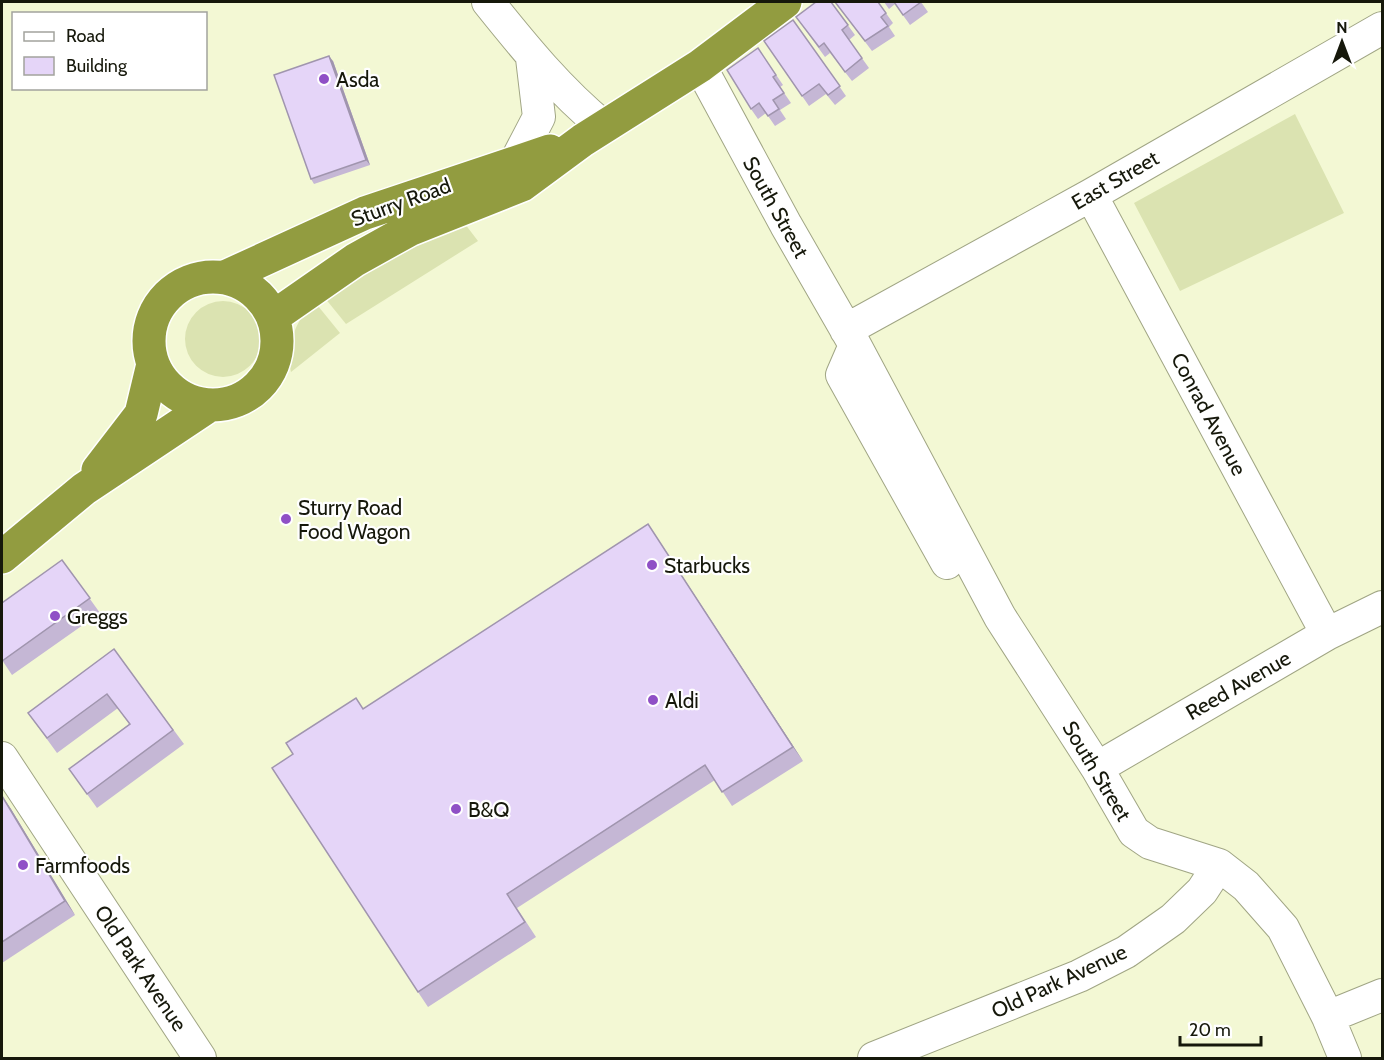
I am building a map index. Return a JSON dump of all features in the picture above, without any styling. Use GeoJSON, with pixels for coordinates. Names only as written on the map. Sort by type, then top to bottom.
{"type":"FeatureCollection","features":[{"type":"Feature","properties":{"kind":"highway","name":"Sturry Road"},"geometry":{"type":"LineString","coordinates":[[273,317],[356,260],[409,230],[522,185],[594,134],[700,66],[785,2]]}},
{"type":"Feature","properties":{"kind":"highway","name":"Sturry Road"},"geometry":{"type":"LineString","coordinates":[[225,277],[245,285],[262,298],[273,317],[277,333],[277,350],[272,366],[262,383],[247,396],[228,403],[210,405],[192,402],[175,393],[162,380],[149,353],[149,330],[159,305],[174,289],[193,279],[225,277],[365,213],[515,164],[594,134]]}},
{"type":"Feature","properties":{"kind":"highway","name":"Sturry Road"},"geometry":{"type":"LineString","coordinates":[[84,489],[141,414],[153,364]]}},
{"type":"Feature","properties":{"kind":"highway","name":"Sturry Road"},"geometry":{"type":"LineString","coordinates":[[2,556],[84,489],[210,405]]}},
{"type":"Feature","properties":{"kind":"street"},"geometry":{"type":"LineString","coordinates":[[488,2],[532,58],[570,99],[594,134]]}},
{"type":"Feature","properties":{"kind":"street","name":"East Street"},"geometry":{"type":"LineString","coordinates":[[851,338],[1091,195],[1383,28]]}},
{"type":"Feature","properties":{"kind":"street"},"geometry":{"type":"LineString","coordinates":[[515,164],[539,117],[532,58]]}},
{"type":"Feature","properties":{"kind":"street","name":"South Street"},"geometry":{"type":"LineString","coordinates":[[700,66],[786,225],[851,338],[1000,617],[1097,768],[1134,832],[1150,843],[1219,865],[1246,886],[1283,928],[1328,1017],[1345,1059]]}},
{"type":"Feature","properties":{"kind":"street","name":"Conrad Avenue"},"geometry":{"type":"LineString","coordinates":[[1091,195],[1327,634]]}},
{"type":"Feature","properties":{"kind":"street","name":"Reed Avenue"},"geometry":{"type":"LineString","coordinates":[[1097,768],[1327,634],[1383,607]]}},
{"type":"Feature","properties":{"kind":"street","name":"Old Park Avenue"},"geometry":{"type":"LineString","coordinates":[[2,758],[200,1059]]}},
{"type":"Feature","properties":{"kind":"street","name":"Old Park Avenue"},"geometry":{"type":"LineString","coordinates":[[874,1059],[1068,980],[1126,952],[1173,919],[1195,898],[1219,865]]}},
{"type":"Feature","properties":{"kind":"street"},"geometry":{"type":"LineString","coordinates":[[1328,1017],[1383,994]]}},
{"type":"Feature","properties":{"kind":"green space"},"geometry":{"type":"Polygon","coordinates":[[[1295,114],[1344,213],[1180,291],[1134,203],[1295,114]]]}},
{"type":"Feature","properties":{"kind":"green space"},"geometry":{"type":"Polygon","coordinates":[[[465,224],[478,241],[346,324],[320,292],[359,262],[465,224]]]}},
{"type":"Feature","properties":{"kind":"green space"},"geometry":{"type":"Polygon","coordinates":[[[223,301],[237,304],[250,312],[258,325],[261,339],[258,353],[250,366],[237,374],[223,377],[209,374],[196,366],[188,353],[185,339],[188,325],[196,312],[209,304],[223,301]]]}},
{"type":"Feature","properties":{"kind":"green space"},"geometry":{"type":"Polygon","coordinates":[[[314,301],[340,333],[291,372],[291,343],[297,325],[314,301]]]}},
{"type":"Feature","properties":{"kind":"building"},"geometry":{"type":"Polygon","coordinates":[[[816,2],[831,2],[848,25],[842,30],[862,58],[845,72],[824,43],[819,47],[796,17],[816,2]]]}},
{"type":"Feature","properties":{"kind":"building"},"geometry":{"type":"Polygon","coordinates":[[[835,2],[878,2],[886,13],[881,17],[888,26],[865,41],[835,2]]]}},
{"type":"Feature","properties":{"kind":"building"},"geometry":{"type":"Polygon","coordinates":[[[894,2],[921,2],[903,15],[894,2]]]}},
{"type":"Feature","properties":{"kind":"building"},"geometry":{"type":"Polygon","coordinates":[[[793,20],[840,86],[828,95],[819,84],[802,96],[764,41],[793,20]]]}},
{"type":"Feature","properties":{"kind":"building"},"geometry":{"type":"Polygon","coordinates":[[[758,48],[776,75],[773,77],[784,93],[773,100],[779,109],[768,116],[759,103],[751,109],[727,70],[758,48]]]}},
{"type":"Feature","properties":{"kind":"building"},"geometry":{"type":"Polygon","coordinates":[[[329,56],[366,160],[311,179],[274,75],[329,56]]]}},
{"type":"Feature","properties":{"kind":"building"},"geometry":{"type":"Polygon","coordinates":[[[648,524],[793,747],[722,792],[705,765],[507,894],[525,922],[418,992],[272,768],[293,754],[286,743],[356,698],[363,709],[648,524]]]}},
{"type":"Feature","properties":{"kind":"building"},"geometry":{"type":"Polygon","coordinates":[[[62,560],[90,598],[2,661],[2,603],[62,560]]]}},
{"type":"Feature","properties":{"kind":"building"},"geometry":{"type":"Polygon","coordinates":[[[114,649],[173,730],[87,794],[69,769],[130,724],[107,694],[47,738],[28,713],[114,649]]]}},
{"type":"Feature","properties":{"kind":"building","name":"Farmfoods"},"geometry":{"type":"Polygon","coordinates":[[[2,796],[65,901],[2,942],[2,796]]]}},
{"type":"Feature","properties":{"kind":"place","name":"Asda"},"geometry":{"type":"Point","coordinates":[324,79]}},
{"type":"Feature","properties":{"kind":"place","name":"Sturry Road Food Wagon"},"geometry":{"type":"Point","coordinates":[286,519]}},
{"type":"Feature","properties":{"kind":"place","name":"Starbucks"},"geometry":{"type":"Point","coordinates":[652,565]}},
{"type":"Feature","properties":{"kind":"place","name":"Greggs"},"geometry":{"type":"Point","coordinates":[55,616]}},
{"type":"Feature","properties":{"kind":"place","name":"Aldi"},"geometry":{"type":"Point","coordinates":[653,700]}},
{"type":"Feature","properties":{"kind":"place","name":"B&Q"},"geometry":{"type":"Point","coordinates":[456,809]}},
{"type":"Feature","properties":{"kind":"place","name":"Farmfoods"},"geometry":{"type":"Point","coordinates":[23,865]}}]}
